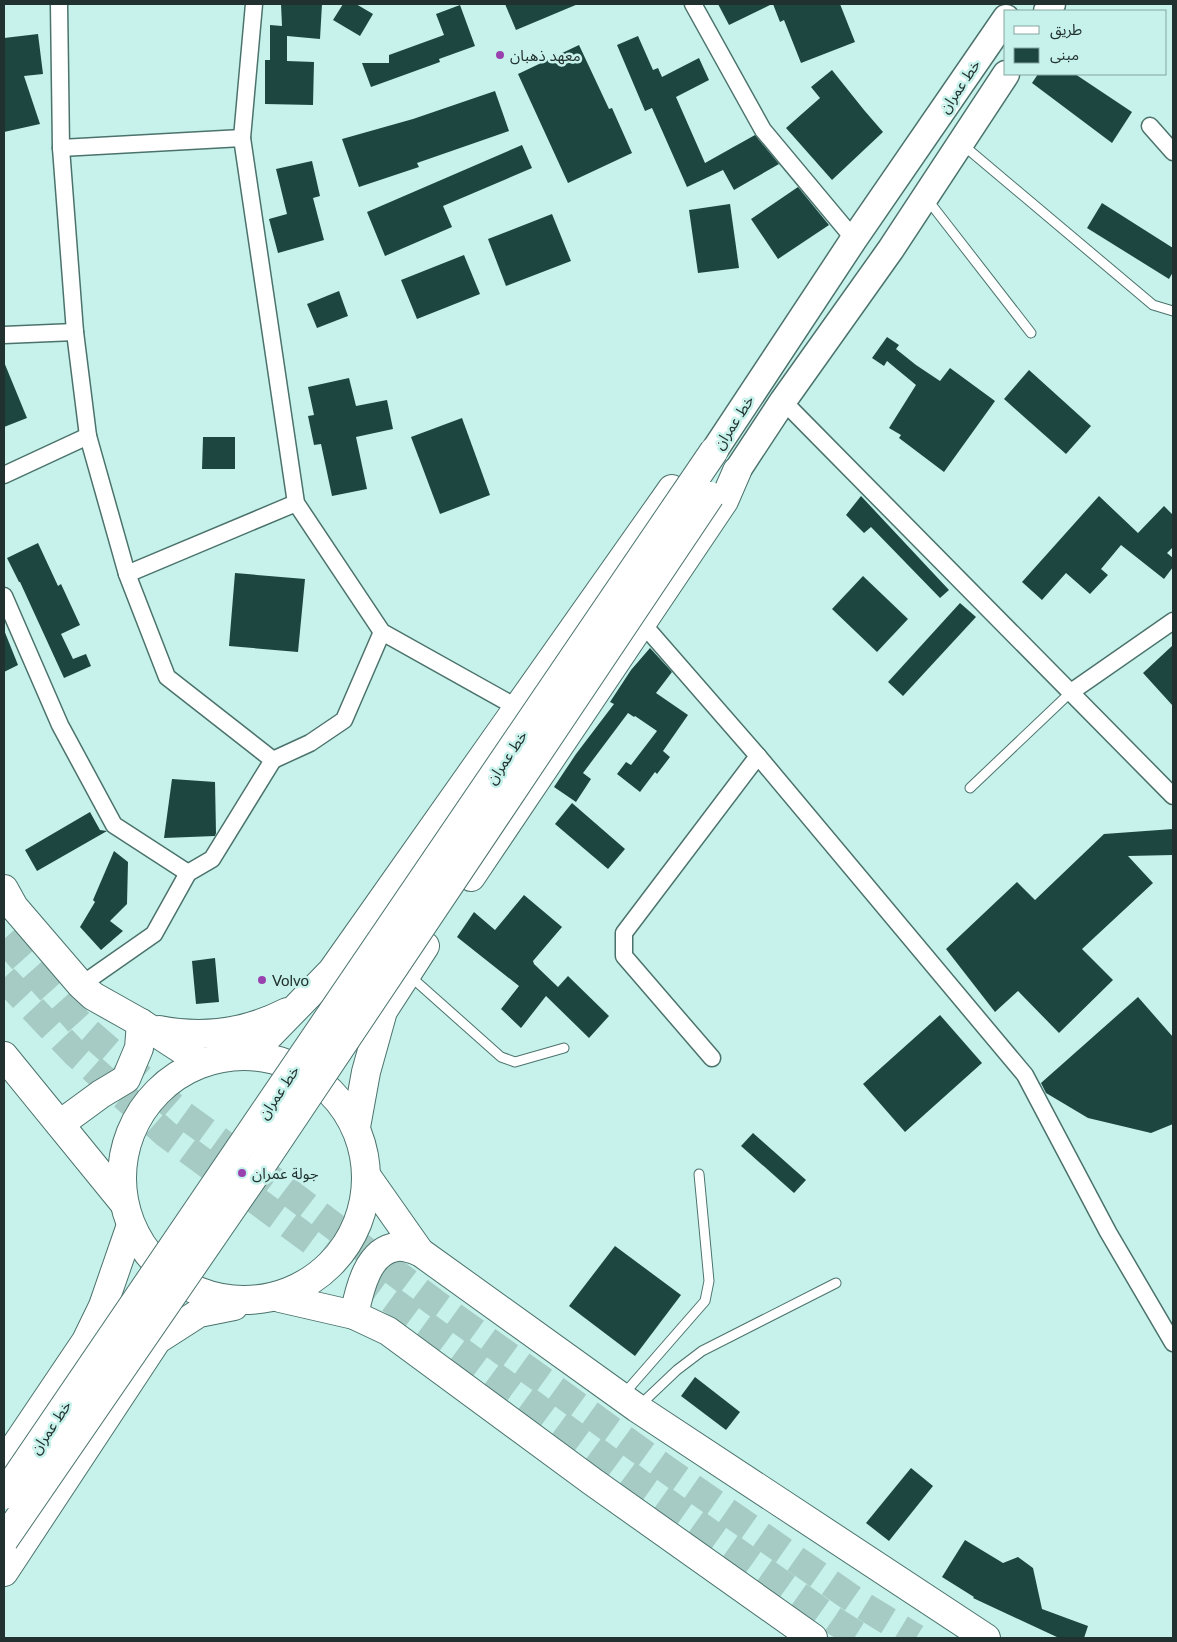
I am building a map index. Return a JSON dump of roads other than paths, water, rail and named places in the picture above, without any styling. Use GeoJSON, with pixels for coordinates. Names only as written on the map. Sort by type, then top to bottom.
{"type":"FeatureCollection","features":[{"type":"Feature","properties":{"kind":"highway"},"geometry":{"type":"LineString","coordinates":[[251,1054],[332,971],[681,477],[714,451]]}},
{"type":"Feature","properties":{"kind":"highway","name":"خط عمران"},"geometry":{"type":"LineString","coordinates":[[4,1495],[714,451]]}},
{"type":"Feature","properties":{"kind":"highway"},"geometry":{"type":"LineString","coordinates":[[356,1127],[366,1072],[383,1012],[406,973],[724,501],[737,471]]}},
{"type":"Feature","properties":{"kind":"highway","name":"خط عمران"},"geometry":{"type":"LineString","coordinates":[[4,1540],[264,1161],[710,496],[737,471]]}},
{"type":"Feature","properties":{"kind":"highway"},"geometry":{"type":"LineString","coordinates":[[4,889],[14,907],[81,985],[93,996],[145,1026],[201,1062]]}},
{"type":"Feature","properties":{"kind":"highway"},"geometry":{"type":"LineString","coordinates":[[332,971],[327,998],[337,1020],[361,1021],[383,1012]]}},
{"type":"Feature","properties":{"kind":"highway"},"geometry":{"type":"LineString","coordinates":[[145,1026],[175,1033],[210,1035],[261,1024],[299,1005]]}},
{"type":"Feature","properties":{"kind":"highway"},"geometry":{"type":"LineString","coordinates":[[60,1124],[101,1094],[126,1079],[139,1048],[145,1026]]}},
{"type":"Feature","properties":{"kind":"highway"},"geometry":{"type":"LineString","coordinates":[[247,1303],[199,1294],[158,1268],[130,1228],[123,1202],[129,1131],[158,1089],[201,1062],[226,1055],[251,1054],[294,1065],[331,1090],[356,1127],[368,1178],[420,1252]]}},
{"type":"Feature","properties":{"kind":"highway"},"geometry":{"type":"LineString","coordinates":[[4,1056],[123,1202]]}},
{"type":"Feature","properties":{"kind":"highway"},"geometry":{"type":"LineString","coordinates":[[4,1572],[157,1340],[200,1313],[280,1298],[326,1272],[357,1229],[368,1178]]}},
{"type":"Feature","properties":{"kind":"highway"},"geometry":{"type":"LineString","coordinates":[[4,1463],[86,1341],[103,1306],[130,1228]]}},
{"type":"Feature","properties":{"kind":"highway"},"geometry":{"type":"LineString","coordinates":[[354,1315],[363,1280],[373,1262],[392,1248],[406,1247],[420,1252],[629,1403],[986,1638]]}},
{"type":"Feature","properties":{"kind":"highway"},"geometry":{"type":"LineString","coordinates":[[280,1298],[354,1315],[388,1331],[593,1482],[813,1638]]}},
{"type":"Feature","properties":{"kind":"highway"},"geometry":{"type":"LineString","coordinates":[[86,1341],[103,1328],[127,1336],[133,1350],[133,1378]]}},
{"type":"Feature","properties":{"kind":"main road","name":"خط عمران"},"geometry":{"type":"LineString","coordinates":[[714,451],[854,239],[1004,21]]}},
{"type":"Feature","properties":{"kind":"main road","name":"خط عمران"},"geometry":{"type":"LineString","coordinates":[[737,471],[783,401],[891,249],[1005,75]]}},
{"type":"Feature","properties":{"kind":"street"},"geometry":{"type":"LineString","coordinates":[[59,4],[60,148],[74,332],[88,436],[126,574],[167,677],[273,760]]}},
{"type":"Feature","properties":{"kind":"street"},"geometry":{"type":"LineString","coordinates":[[254,4],[242,138],[296,502],[382,632],[518,708]]}},
{"type":"Feature","properties":{"kind":"street"},"geometry":{"type":"LineString","coordinates":[[693,4],[763,130],[854,239]]}},
{"type":"Feature","properties":{"kind":"street"},"geometry":{"type":"LineString","coordinates":[[1150,126],[1173,152]]}},
{"type":"Feature","properties":{"kind":"street"},"geometry":{"type":"LineString","coordinates":[[60,148],[242,138]]}},
{"type":"Feature","properties":{"kind":"street"},"geometry":{"type":"LineString","coordinates":[[4,335],[74,332]]}},
{"type":"Feature","properties":{"kind":"street"},"geometry":{"type":"LineString","coordinates":[[783,401],[1173,796]]}},
{"type":"Feature","properties":{"kind":"street"},"geometry":{"type":"LineString","coordinates":[[4,476],[88,436]]}},
{"type":"Feature","properties":{"kind":"street"},"geometry":{"type":"LineString","coordinates":[[126,574],[296,502]]}},
{"type":"Feature","properties":{"kind":"street"},"geometry":{"type":"LineString","coordinates":[[4,596],[60,725],[114,824],[188,873]]}},
{"type":"Feature","properties":{"kind":"street"},"geometry":{"type":"LineString","coordinates":[[1071,692],[1173,621]]}},
{"type":"Feature","properties":{"kind":"street"},"geometry":{"type":"LineString","coordinates":[[642,623],[758,756],[1025,1075],[1108,1232],[1173,1343]]}},
{"type":"Feature","properties":{"kind":"street"},"geometry":{"type":"LineString","coordinates":[[81,985],[154,934],[188,873],[212,859],[273,760],[310,743],[344,720],[382,632]]}},
{"type":"Feature","properties":{"kind":"street"},"geometry":{"type":"LineString","coordinates":[[712,1058],[624,956],[624,933],[758,756]]}},
{"type":"Feature","properties":{"kind":"lane"},"geometry":{"type":"LineString","coordinates":[[961,143],[1153,305],[1173,311]]}},
{"type":"Feature","properties":{"kind":"lane"},"geometry":{"type":"LineString","coordinates":[[926,197],[1031,332]]}},
{"type":"Feature","properties":{"kind":"lane"},"geometry":{"type":"LineString","coordinates":[[970,788],[1071,692]]}},
{"type":"Feature","properties":{"kind":"lane"},"geometry":{"type":"LineString","coordinates":[[406,973],[501,1057],[515,1062],[564,1048]]}},
{"type":"Feature","properties":{"kind":"lane"},"geometry":{"type":"LineString","coordinates":[[629,1403],[705,1301],[709,1281],[698,1174]]}},
{"type":"Feature","properties":{"kind":"lane"},"geometry":{"type":"LineString","coordinates":[[629,1403],[702,1351],[836,1283]]}},
{"type":"Feature","properties":{"kind":"tunnel"},"geometry":{"type":"LineString","coordinates":[[4,939],[84,1028],[182,1114],[261,1171],[434,1302],[663,1467],[857,1602],[916,1638]]}},
{"type":"Feature","properties":{"kind":"tunnel"},"geometry":{"type":"LineString","coordinates":[[4,978],[75,1053],[166,1134],[641,1484],[833,1620],[862,1638]]}},
{"type":"Feature","properties":{"kind":"place","name":"معهد ذهبان"},"geometry":{"type":"Point","coordinates":[500,55]}},
{"type":"Feature","properties":{"kind":"place","name":"Volvo"},"geometry":{"type":"Point","coordinates":[262,980]}},
{"type":"Feature","properties":{"kind":"place","name":"جولة عمران"},"geometry":{"type":"Point","coordinates":[242,1173]}}]}
